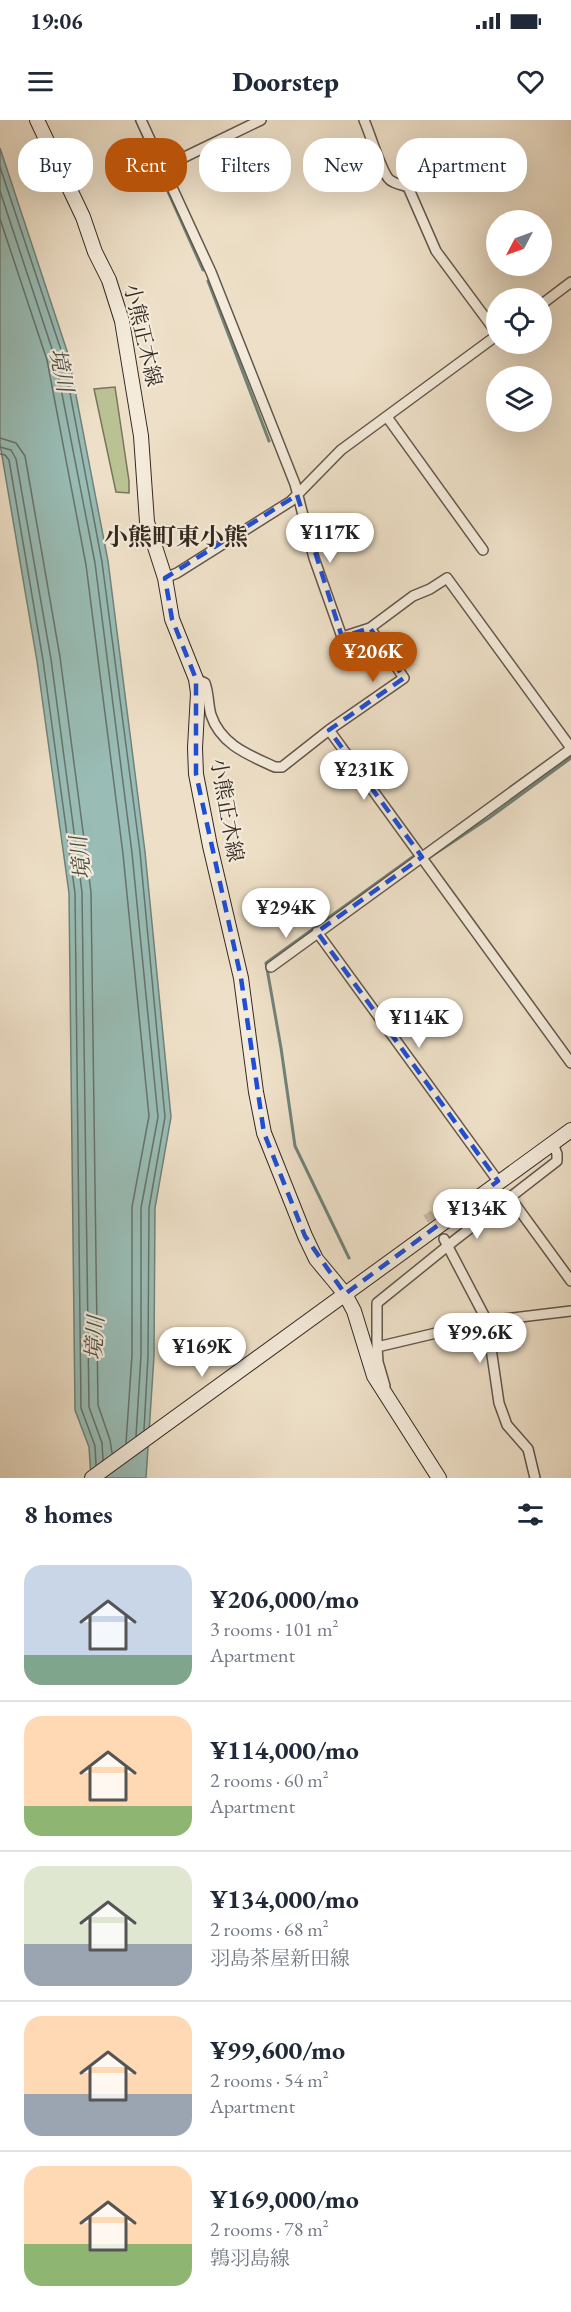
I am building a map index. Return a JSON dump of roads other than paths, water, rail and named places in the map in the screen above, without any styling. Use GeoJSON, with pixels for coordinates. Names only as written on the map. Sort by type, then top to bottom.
{"type":"FeatureCollection","features":[{"type":"Feature","properties":{"kind":"main road","name":"小熊正木線"},"geometry":{"type":"LineString","coordinates":[[37,120],[83,217],[95,252],[109,279],[122,321],[141,436],[147,522],[165,578],[172,619],[196,679],[198,693],[196,774],[210,846],[241,978],[256,1092],[264,1133],[316,1259],[345,1294],[354,1311],[371,1369],[439,1478]]}},
{"type":"Feature","properties":{"kind":"main road"},"geometry":{"type":"LineString","coordinates":[[92,1478],[571,1130]]}},
{"type":"Feature","properties":{"kind":"street"},"geometry":{"type":"LineString","coordinates":[[141,120],[149,138]]}},
{"type":"Feature","properties":{"kind":"street"},"geometry":{"type":"LineString","coordinates":[[187,156],[261,120]]}},
{"type":"Feature","properties":{"kind":"street"},"geometry":{"type":"LineString","coordinates":[[364,120],[382,168],[390,180],[408,187],[436,252],[486,320]]}},
{"type":"Feature","properties":{"kind":"street"},"geometry":{"type":"LineString","coordinates":[[173,192],[211,272],[297,495],[314,558],[342,637],[370,628],[413,596],[447,578],[571,748],[271,967]]}},
{"type":"Feature","properties":{"kind":"street"},"geometry":{"type":"LineString","coordinates":[[552,296],[571,282]]}},
{"type":"Feature","properties":{"kind":"street"},"geometry":{"type":"LineString","coordinates":[[165,578],[177,573],[291,501],[341,450],[486,342]]}},
{"type":"Feature","properties":{"kind":"street"},"geometry":{"type":"LineString","coordinates":[[387,417],[483,550]]}},
{"type":"Feature","properties":{"kind":"street"},"geometry":{"type":"LineString","coordinates":[[196,679],[205,683],[212,717],[218,730],[232,745],[275,767],[282,767],[329,730],[404,678],[370,628]]}},
{"type":"Feature","properties":{"kind":"street"},"geometry":{"type":"LineString","coordinates":[[329,730],[571,1063]]}},
{"type":"Feature","properties":{"kind":"street"},"geometry":{"type":"LineString","coordinates":[[317,932],[498,1181]]}},
{"type":"Feature","properties":{"kind":"street"},"geometry":{"type":"LineString","coordinates":[[389,1400],[378,1362],[377,1303],[446,1243],[557,1161],[553,1143]]}},
{"type":"Feature","properties":{"kind":"street"},"geometry":{"type":"LineString","coordinates":[[509,1197],[571,1281]]}},
{"type":"Feature","properties":{"kind":"street"},"geometry":{"type":"LineString","coordinates":[[446,1243],[487,1321],[499,1403],[507,1425],[528,1449],[536,1478]]}},
{"type":"Feature","properties":{"kind":"street"},"geometry":{"type":"LineString","coordinates":[[377,1347],[487,1321],[571,1311]]}},
{"type":"Feature","properties":{"kind":"water","name":"境川"},"geometry":{"type":"Polygon","coordinates":[[[0,148],[68,354],[108,561],[145,852],[171,1117],[155,1208],[154,1356],[146,1478],[91,1478],[89,1447],[75,1410],[69,893],[37,661],[0,444],[0,148]]]}},
{"type":"Feature","properties":{"kind":"waterway"},"geometry":{"type":"LineString","coordinates":[[136,120],[203,270]]}},
{"type":"Feature","properties":{"kind":"waterway"},"geometry":{"type":"LineString","coordinates":[[208,281],[269,441]]}},
{"type":"Feature","properties":{"kind":"waterway"},"geometry":{"type":"LineString","coordinates":[[430,857],[489,818],[571,758]]}},
{"type":"Feature","properties":{"kind":"waterway"},"geometry":{"type":"LineString","coordinates":[[349,1258],[295,1146],[266,963],[414,856]]}},
{"type":"Feature","properties":{"kind":"tunnel"},"geometry":{"type":"LineString","coordinates":[[427,1213],[439,1231]]}},
{"type":"Feature","properties":{"kind":"district","name":"小熊町東小熊"},"geometry":{"type":"Point","coordinates":[176,537]}}]}
